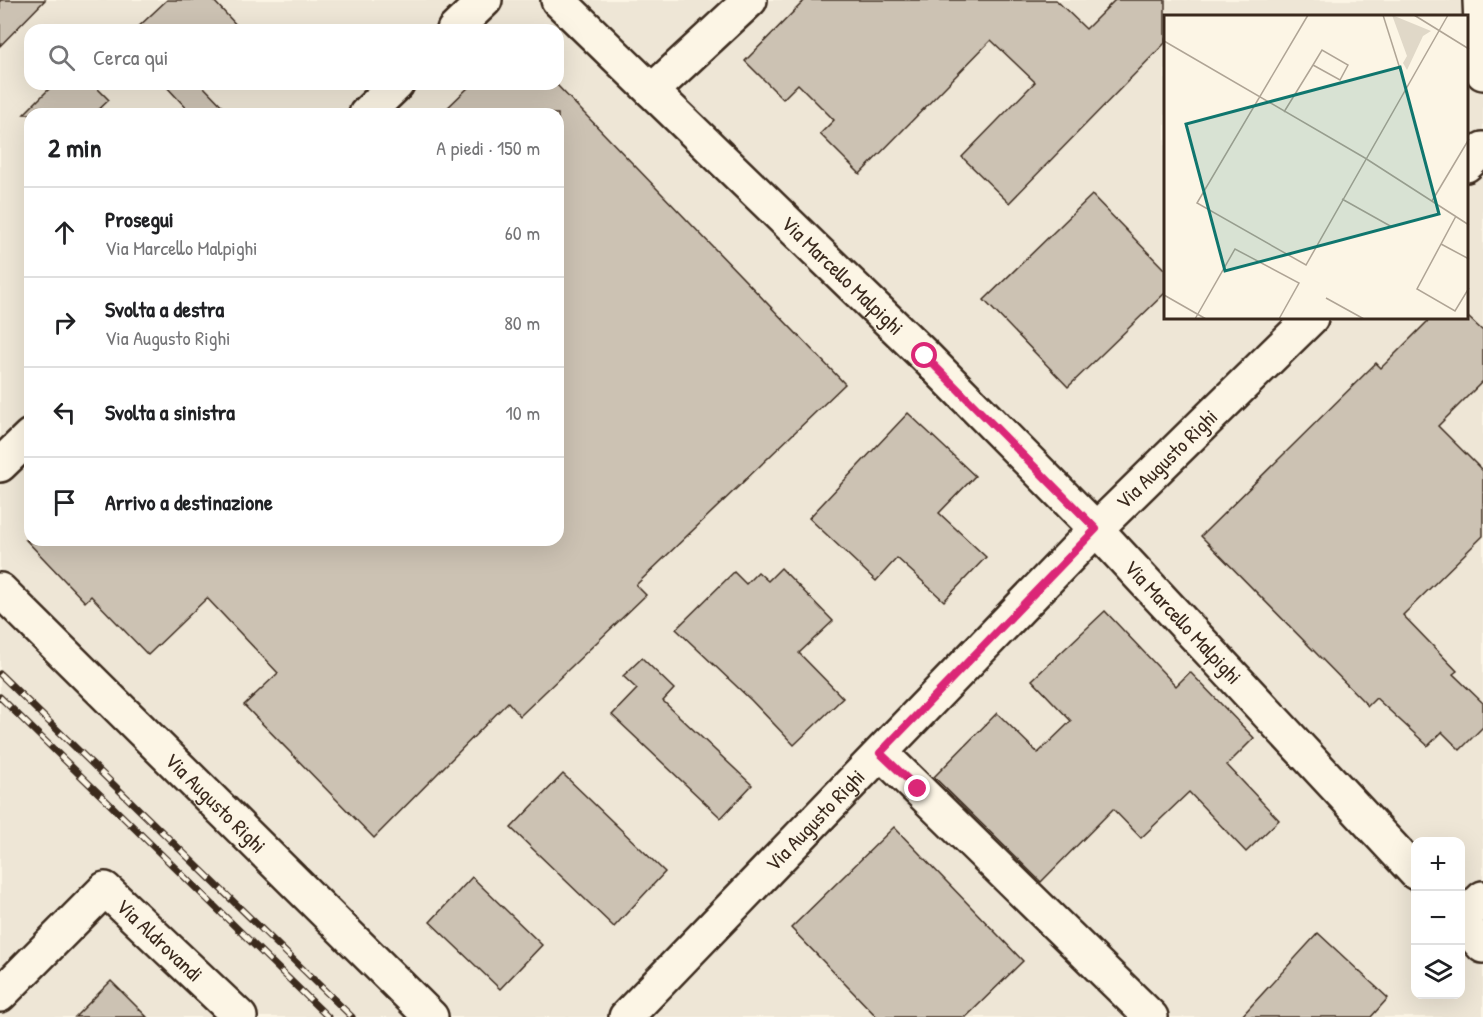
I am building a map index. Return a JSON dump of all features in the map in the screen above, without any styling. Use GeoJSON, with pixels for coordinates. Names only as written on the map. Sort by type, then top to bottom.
{"type":"FeatureCollection","features":[{"type":"Feature","properties":{"kind":"street"},"geometry":{"type":"LineString","coordinates":[[460,24],[485,0]]}},
{"type":"Feature","properties":{"kind":"street","name":"Via Marcello Malpighi"},"geometry":{"type":"LineString","coordinates":[[558,0],[933,364],[1096,529],[1411,868]]}},
{"type":"Feature","properties":{"kind":"street"},"geometry":{"type":"LineString","coordinates":[[652,91],[750,0]]}},
{"type":"Feature","properties":{"kind":"street"},"geometry":{"type":"LineString","coordinates":[[1480,0],[1483,74]]}},
{"type":"Feature","properties":{"kind":"street"},"geometry":{"type":"LineString","coordinates":[[372,108],[391,90]]}},
{"type":"Feature","properties":{"kind":"street"},"geometry":{"type":"LineString","coordinates":[[1468,164],[1483,149]]}},
{"type":"Feature","properties":{"kind":"street","name":"Via Augusto Righi"},"geometry":{"type":"LineString","coordinates":[[626,1017],[1096,529],[1309,320]]}},
{"type":"Feature","properties":{"kind":"street"},"geometry":{"type":"LineString","coordinates":[[0,465],[24,442]]}},
{"type":"Feature","properties":{"kind":"street","name":"Via Augusto Righi"},"geometry":{"type":"LineString","coordinates":[[0,590],[431,1017]]}},
{"type":"Feature","properties":{"kind":"street"},"geometry":{"type":"LineString","coordinates":[[880,753],[1151,1017]]}},
{"type":"Feature","properties":{"kind":"street","name":"Via Aldrovandi"},"geometry":{"type":"LineString","coordinates":[[0,995],[105,889],[240,1017]]}},
{"type":"Feature","properties":{"kind":"street"},"geometry":{"type":"LineString","coordinates":[[1465,917],[1483,898]]}},
{"type":"Feature","properties":{"kind":"street"},"geometry":{"type":"LineString","coordinates":[[1465,926],[1483,946]]}},
{"type":"Feature","properties":{"kind":"shaded area"},"geometry":{"type":"Polygon","coordinates":[[[0,0],[1483,0],[1483,1017],[0,1017],[0,0]]]}},
{"type":"Feature","properties":{"kind":"building"},"geometry":{"type":"Polygon","coordinates":[[[0,0],[45,0],[0,46],[0,0]]]}},
{"type":"Feature","properties":{"kind":"building"},"geometry":{"type":"Polygon","coordinates":[[[167,0],[213,0],[235,24],[141,24],[167,0]]]}},
{"type":"Feature","properties":{"kind":"building"},"geometry":{"type":"Polygon","coordinates":[[[805,0],[1056,0],[1086,29],[1115,0],[1165,0],[1164,44],[1009,203],[962,157],[1035,82],[991,40],[860,174],[820,134],[834,120],[798,84],[783,99],[745,61],[805,0]]]}},
{"type":"Feature","properties":{"kind":"building"},"geometry":{"type":"Polygon","coordinates":[[[48,90],[99,90],[109,100],[100,108],[30,108],[48,90]]]}},
{"type":"Feature","properties":{"kind":"building"},"geometry":{"type":"Polygon","coordinates":[[[170,90],[207,90],[224,108],[186,108],[170,90]]]}},
{"type":"Feature","properties":{"kind":"building"},"geometry":{"type":"Polygon","coordinates":[[[466,90],[562,90],[845,384],[636,585],[646,595],[520,716],[508,702],[374,838],[244,705],[278,673],[207,598],[148,655],[91,596],[85,602],[32,546],[564,546],[564,108],[447,108],[466,90]]]}},
{"type":"Feature","properties":{"kind":"building"},"geometry":{"type":"Polygon","coordinates":[[[1092,195],[1164,269],[1164,294],[1068,387],[984,300],[1092,195]]]}},
{"type":"Feature","properties":{"kind":"building"},"geometry":{"type":"Polygon","coordinates":[[[1469,318],[1483,331],[1483,381],[1438,426],[1483,471],[1483,536],[1403,615],[1457,671],[1453,674],[1483,703],[1483,727],[1460,750],[1442,732],[1428,746],[1376,698],[1368,706],[1201,536],[1376,363],[1381,368],[1429,320],[1468,320],[1469,318]]]}},
{"type":"Feature","properties":{"kind":"building"},"geometry":{"type":"Polygon","coordinates":[[[908,413],[975,476],[939,513],[986,557],[944,601],[897,558],[876,581],[809,518],[908,413]]]}},
{"type":"Feature","properties":{"kind":"building"},"geometry":{"type":"Polygon","coordinates":[[[781,568],[833,621],[799,653],[843,698],[794,745],[751,700],[676,629],[734,572],[746,584],[758,572],[768,581],[781,568]]]}},
{"type":"Feature","properties":{"kind":"building"},"geometry":{"type":"Polygon","coordinates":[[[1105,611],[1176,686],[1190,672],[1254,738],[1227,765],[1279,820],[1246,852],[1189,792],[1141,838],[1113,809],[1041,882],[934,777],[997,713],[1038,753],[1071,721],[1032,680],[1105,611]]]}},
{"type":"Feature","properties":{"kind":"building"},"geometry":{"type":"Polygon","coordinates":[[[642,658],[674,689],[663,701],[752,785],[721,818],[612,715],[637,689],[623,676],[642,658]]]}},
{"type":"Feature","properties":{"kind":"building"},"geometry":{"type":"Polygon","coordinates":[[[563,774],[665,872],[614,927],[511,828],[563,774]]]}},
{"type":"Feature","properties":{"kind":"building"},"geometry":{"type":"Polygon","coordinates":[[[894,827],[1023,961],[966,1017],[877,1017],[791,928],[894,827]]]}},
{"type":"Feature","properties":{"kind":"building"},"geometry":{"type":"Polygon","coordinates":[[[472,877],[542,945],[500,989],[430,922],[472,877]]]}},
{"type":"Feature","properties":{"kind":"building"},"geometry":{"type":"Polygon","coordinates":[[[1318,933],[1388,998],[1371,1017],[1241,1017],[1318,933]]]}},
{"type":"Feature","properties":{"kind":"building"},"geometry":{"type":"Polygon","coordinates":[[[111,981],[147,1017],[75,1017],[111,981]]]}},
{"type":"Feature","properties":{"kind":"railway"},"geometry":{"type":"LineString","coordinates":[[0,674],[352,1017]]}},
{"type":"Feature","properties":{"kind":"railway"},"geometry":{"type":"LineString","coordinates":[[0,697],[328,1017]]}},
{"type":"Feature","properties":{"kind":"route"},"geometry":{"type":"LineString","coordinates":[[918,789],[880,753],[1096,529],[925,356]]}}]}
